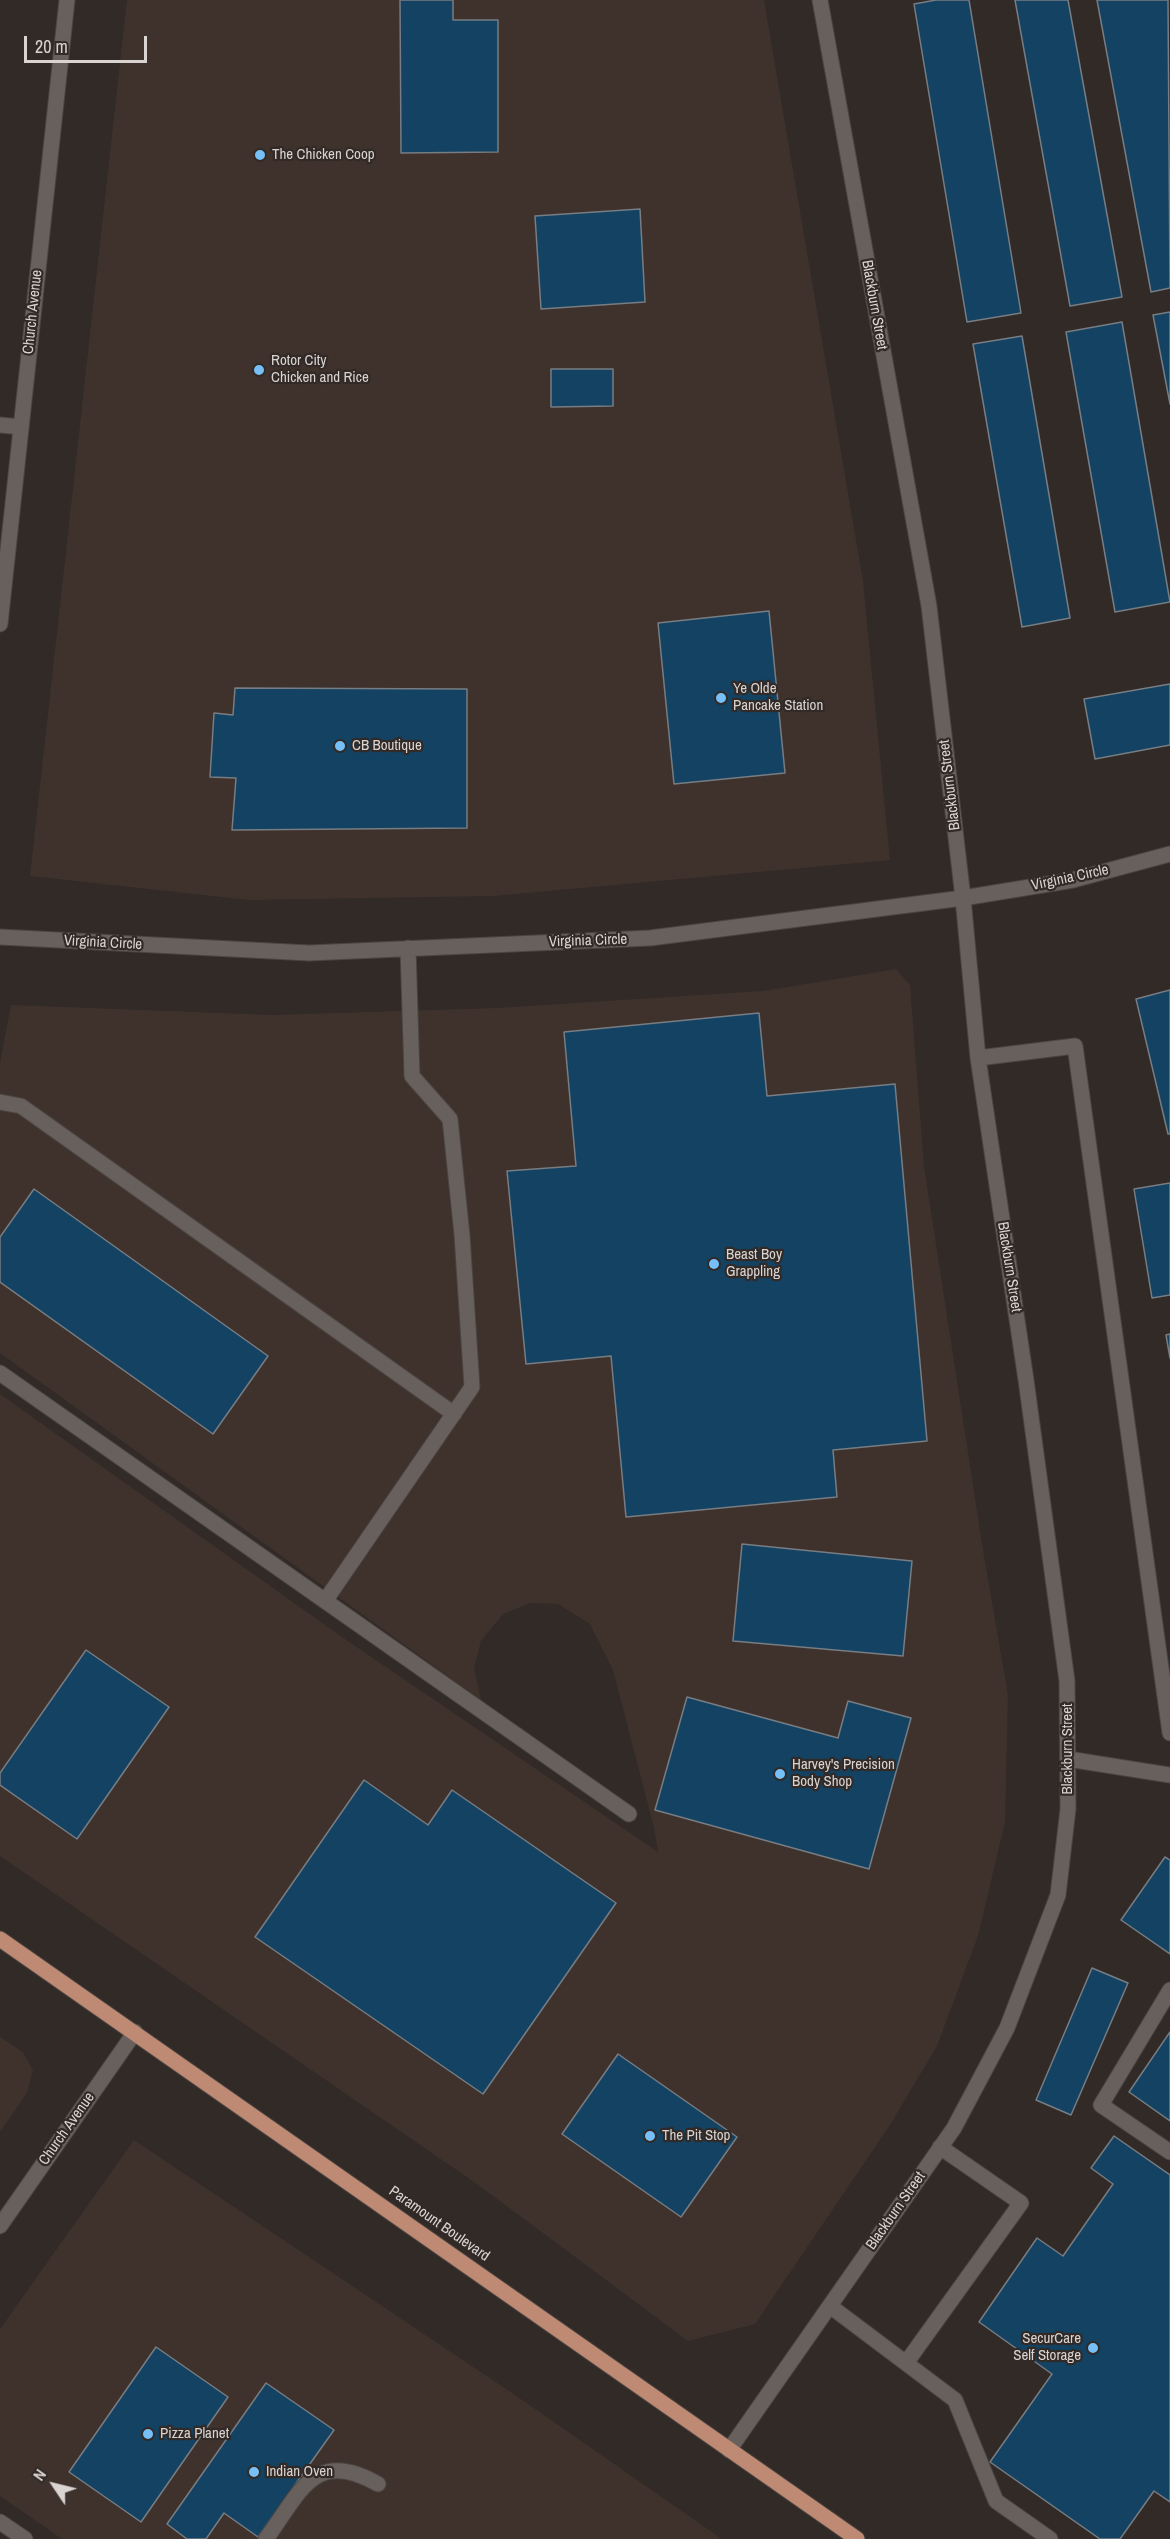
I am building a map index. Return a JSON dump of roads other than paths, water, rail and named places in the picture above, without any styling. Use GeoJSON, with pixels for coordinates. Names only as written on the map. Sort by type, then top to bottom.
{"type":"FeatureCollection","features":[{"type":"Feature","properties":{"kind":"main road","name":"Paramount Boulevard"},"geometry":{"type":"LineString","coordinates":[[0,1939],[857,2539]]}},
{"type":"Feature","properties":{"kind":"street","name":"Church Avenue"},"geometry":{"type":"LineString","coordinates":[[0,624],[67,0]]}},
{"type":"Feature","properties":{"kind":"street","name":"Blackburn Street"},"geometry":{"type":"LineString","coordinates":[[729,2450],[954,2128],[1007,2028],[1058,1895],[1068,1809],[1068,1681],[1025,1369],[978,1058],[963,898],[929,606],[820,0]]}},
{"type":"Feature","properties":{"kind":"street"},"geometry":{"type":"LineString","coordinates":[[0,425],[21,427]]}},
{"type":"Feature","properties":{"kind":"street","name":"Virginia Circle"},"geometry":{"type":"LineString","coordinates":[[0,937],[309,953],[650,938],[963,898],[1072,880],[1170,854]]}},
{"type":"Feature","properties":{"kind":"street"},"geometry":{"type":"LineString","coordinates":[[325,1601],[472,1387],[462,1235],[450,1119],[412,1076],[408,948]]}},
{"type":"Feature","properties":{"kind":"street"},"geometry":{"type":"LineString","coordinates":[[978,1058],[1075,1046],[1170,1733]]}},
{"type":"Feature","properties":{"kind":"street"},"geometry":{"type":"LineString","coordinates":[[0,1102],[21,1106],[454,1414]]}},
{"type":"Feature","properties":{"kind":"street"},"geometry":{"type":"LineString","coordinates":[[0,1373],[629,1814]]}},
{"type":"Feature","properties":{"kind":"street"},"geometry":{"type":"LineString","coordinates":[[1068,1759],[1170,1775]]}},
{"type":"Feature","properties":{"kind":"street"},"geometry":{"type":"LineString","coordinates":[[1170,1989],[1101,2105],[1170,2152]]}},
{"type":"Feature","properties":{"kind":"street","name":"Church Avenue"},"geometry":{"type":"LineString","coordinates":[[0,2226],[135,2032]]}},
{"type":"Feature","properties":{"kind":"street"},"geometry":{"type":"LineString","coordinates":[[906,2363],[1021,2203],[940,2147]]}},
{"type":"Feature","properties":{"kind":"street"},"geometry":{"type":"LineString","coordinates":[[830,2306],[955,2400],[996,2501],[1050,2539]]}},
{"type":"Feature","properties":{"kind":"street"},"geometry":{"type":"LineString","coordinates":[[266,2539],[313,2476],[328,2470],[343,2469],[360,2474],[378,2484]]}},
{"type":"Feature","properties":{"kind":"street"},"geometry":{"type":"LineString","coordinates":[[0,2522],[25,2539]]}},
{"type":"Feature","properties":{"kind":"place","name":"The Chicken Coop"},"geometry":{"type":"Point","coordinates":[260,155]}},
{"type":"Feature","properties":{"kind":"place","name":"Rotor City Chicken and Rice"},"geometry":{"type":"Point","coordinates":[259,370]}},
{"type":"Feature","properties":{"kind":"place","name":"Ye Olde Pancake Station"},"geometry":{"type":"Point","coordinates":[721,698]}},
{"type":"Feature","properties":{"kind":"place","name":"CB Boutique"},"geometry":{"type":"Point","coordinates":[340,746]}},
{"type":"Feature","properties":{"kind":"place","name":"Beast Boy Grappling"},"geometry":{"type":"Point","coordinates":[714,1264]}},
{"type":"Feature","properties":{"kind":"place","name":"Harvey's Precision Body Shop"},"geometry":{"type":"Point","coordinates":[780,1774]}},
{"type":"Feature","properties":{"kind":"place","name":"The Pit Stop"},"geometry":{"type":"Point","coordinates":[650,2136]}},
{"type":"Feature","properties":{"kind":"place","name":"SecurCare Self Storage"},"geometry":{"type":"Point","coordinates":[1093,2348]}},
{"type":"Feature","properties":{"kind":"place","name":"Pizza Planet"},"geometry":{"type":"Point","coordinates":[148,2434]}},
{"type":"Feature","properties":{"kind":"place","name":"Indian Oven"},"geometry":{"type":"Point","coordinates":[254,2472]}}]}
